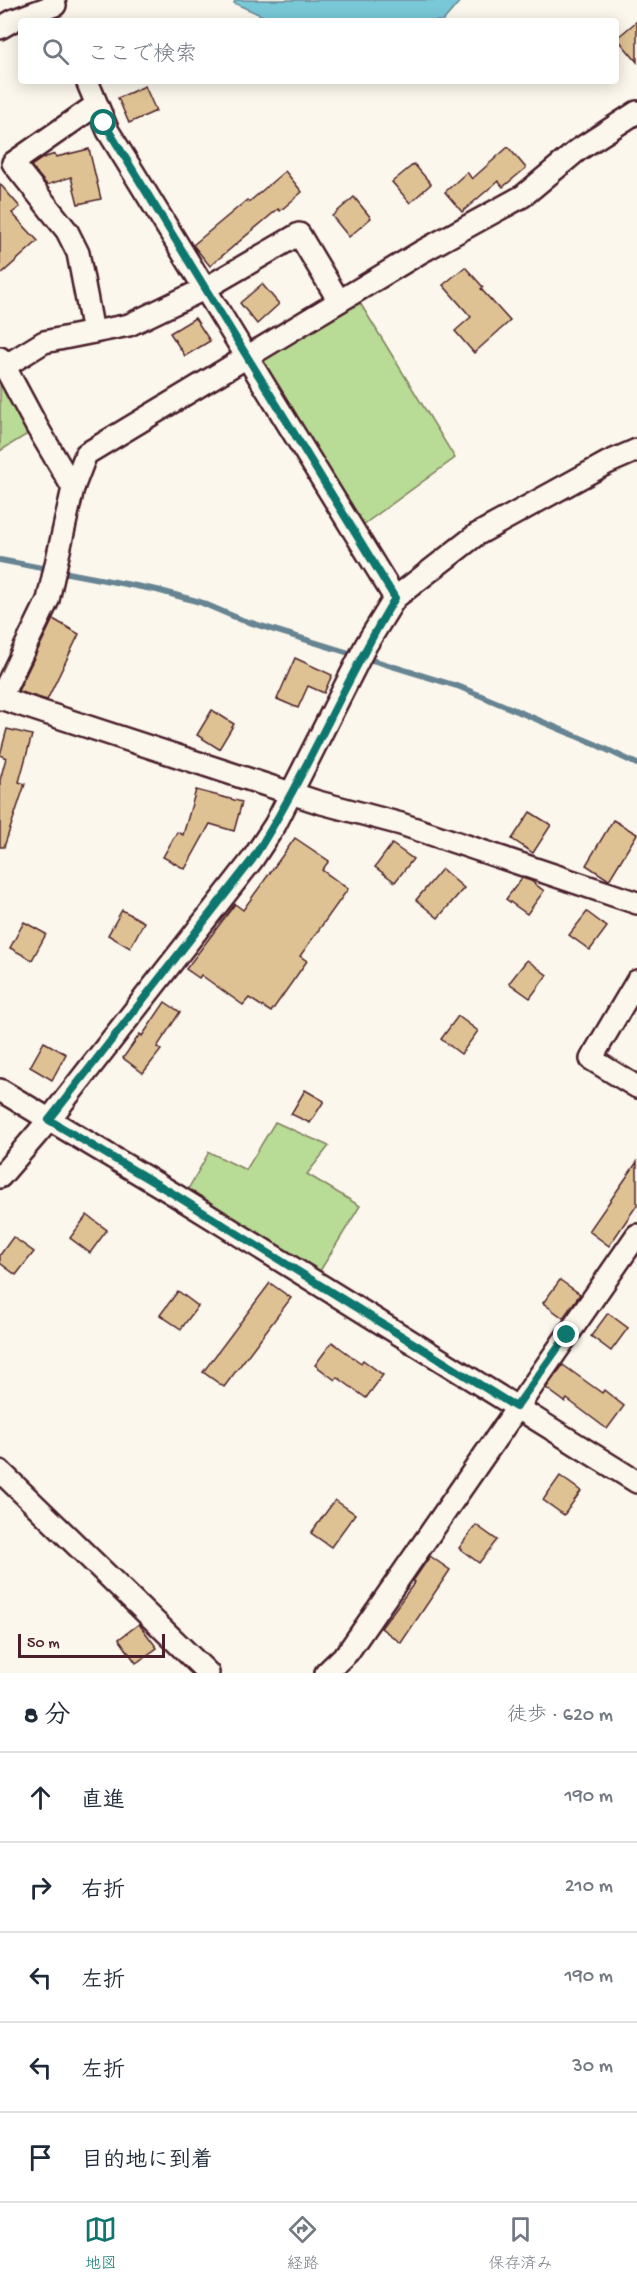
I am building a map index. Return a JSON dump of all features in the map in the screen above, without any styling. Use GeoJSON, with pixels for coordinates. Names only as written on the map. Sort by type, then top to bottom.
{"type":"FeatureCollection","features":[{"type":"Feature","properties":{"kind":"street"},"geometry":{"type":"LineString","coordinates":[[21,18],[57,8]]}},
{"type":"Feature","properties":{"kind":"street"},"geometry":{"type":"LineString","coordinates":[[0,28],[18,19]]}},
{"type":"Feature","properties":{"kind":"street"},"geometry":{"type":"LineString","coordinates":[[88,84],[113,139],[395,598]]}},
{"type":"Feature","properties":{"kind":"street"},"geometry":{"type":"LineString","coordinates":[[93,332],[78,253],[67,231],[13,163],[96,105]]}},
{"type":"Feature","properties":{"kind":"street"},"geometry":{"type":"LineString","coordinates":[[637,112],[578,150],[523,196],[421,252],[86,454],[73,488],[48,600],[0,699],[318,802],[401,824],[637,903]]}},
{"type":"Feature","properties":{"kind":"street"},"geometry":{"type":"LineString","coordinates":[[73,488],[37,427],[3,362],[44,342],[129,325],[206,288],[299,234],[339,301]]}},
{"type":"Feature","properties":{"kind":"street"},"geometry":{"type":"LineString","coordinates":[[0,1177],[49,1120],[252,860],[275,825],[366,645],[395,598],[476,535],[608,463],[637,450]]}},
{"type":"Feature","properties":{"kind":"street"},"geometry":{"type":"LineString","coordinates":[[637,981],[591,1059],[637,1087]]}},
{"type":"Feature","properties":{"kind":"street"},"geometry":{"type":"LineString","coordinates":[[0,1090],[172,1193],[637,1482]]}},
{"type":"Feature","properties":{"kind":"street"},"geometry":{"type":"LineString","coordinates":[[326,1673],[348,1652],[637,1235]]}},
{"type":"Feature","properties":{"kind":"street"},"geometry":{"type":"LineString","coordinates":[[0,1471],[208,1673]]}},
{"type":"Feature","properties":{"kind":"green space"},"geometry":{"type":"Polygon","coordinates":[[[357,298],[455,458],[356,530],[261,367],[263,356],[357,298]]]}},
{"type":"Feature","properties":{"kind":"green space"},"geometry":{"type":"Polygon","coordinates":[[[0,379],[31,432],[0,451],[0,379]]]}},
{"type":"Feature","properties":{"kind":"green space"},"geometry":{"type":"Polygon","coordinates":[[[275,1122],[329,1146],[307,1174],[360,1206],[320,1271],[186,1193],[209,1152],[246,1170],[275,1122]]]}},
{"type":"Feature","properties":{"kind":"water"},"geometry":{"type":"Polygon","coordinates":[[[235,0],[461,0],[446,18],[267,18],[234,3],[235,0]]]}},
{"type":"Feature","properties":{"kind":"building"},"geometry":{"type":"Polygon","coordinates":[[[637,21],[637,62],[619,40],[619,36],[637,21]]]}},
{"type":"Feature","properties":{"kind":"building"},"geometry":{"type":"Polygon","coordinates":[[[145,86],[156,111],[129,123],[118,98],[145,86]]]}},
{"type":"Feature","properties":{"kind":"building"},"geometry":{"type":"Polygon","coordinates":[[[508,147],[526,168],[503,187],[498,181],[462,212],[445,192],[467,172],[472,179],[508,147]]]}},
{"type":"Feature","properties":{"kind":"building"},"geometry":{"type":"Polygon","coordinates":[[[89,149],[101,199],[78,204],[71,177],[47,185],[31,166],[55,154],[56,157],[89,149]]]}},
{"type":"Feature","properties":{"kind":"building"},"geometry":{"type":"Polygon","coordinates":[[[414,164],[431,184],[410,203],[392,182],[414,164]]]}},
{"type":"Feature","properties":{"kind":"building"},"geometry":{"type":"Polygon","coordinates":[[[285,171],[302,192],[210,266],[193,245],[285,171]]]}},
{"type":"Feature","properties":{"kind":"building"},"geometry":{"type":"Polygon","coordinates":[[[0,184],[20,207],[12,213],[38,241],[0,275],[0,184]]]}},
{"type":"Feature","properties":{"kind":"building"},"geometry":{"type":"Polygon","coordinates":[[[354,197],[371,218],[349,237],[332,216],[354,197]]]}},
{"type":"Feature","properties":{"kind":"building"},"geometry":{"type":"Polygon","coordinates":[[[465,267],[510,321],[474,353],[455,331],[471,317],[443,285],[465,267]]]}},
{"type":"Feature","properties":{"kind":"building"},"geometry":{"type":"Polygon","coordinates":[[[262,284],[279,304],[257,324],[240,303],[262,284]]]}},
{"type":"Feature","properties":{"kind":"building"},"geometry":{"type":"Polygon","coordinates":[[[195,318],[210,341],[185,356],[170,333],[195,318]]]}},
{"type":"Feature","properties":{"kind":"building"},"geometry":{"type":"Polygon","coordinates":[[[53,619],[79,634],[47,700],[18,691],[53,619]]]}},
{"type":"Feature","properties":{"kind":"building"},"geometry":{"type":"Polygon","coordinates":[[[295,658],[332,675],[324,693],[308,686],[298,708],[277,699],[295,658]]]}},
{"type":"Feature","properties":{"kind":"building"},"geometry":{"type":"Polygon","coordinates":[[[212,710],[234,724],[219,749],[197,735],[212,710]]]}},
{"type":"Feature","properties":{"kind":"building"},"geometry":{"type":"Polygon","coordinates":[[[7,729],[32,735],[19,782],[25,784],[4,847],[0,847],[0,780],[6,758],[0,755],[7,729]]]}},
{"type":"Feature","properties":{"kind":"building"},"geometry":{"type":"Polygon","coordinates":[[[196,790],[242,802],[234,831],[210,824],[185,869],[163,857],[177,832],[183,835],[196,790]]]}},
{"type":"Feature","properties":{"kind":"building"},"geometry":{"type":"Polygon","coordinates":[[[530,812],[551,825],[533,853],[512,839],[530,812]]]}},
{"type":"Feature","properties":{"kind":"building"},"geometry":{"type":"Polygon","coordinates":[[[613,820],[637,834],[609,880],[586,865],[613,820]]]}},
{"type":"Feature","properties":{"kind":"building"},"geometry":{"type":"Polygon","coordinates":[[[295,838],[329,861],[322,870],[348,889],[300,956],[307,961],[271,1012],[249,998],[243,1005],[201,975],[199,978],[186,969],[235,904],[243,910],[295,838]]]}},
{"type":"Feature","properties":{"kind":"building"},"geometry":{"type":"Polygon","coordinates":[[[392,844],[413,859],[395,882],[375,867],[392,844]]]}},
{"type":"Feature","properties":{"kind":"building"},"geometry":{"type":"Polygon","coordinates":[[[442,869],[464,888],[438,918],[416,900],[442,869]]]}},
{"type":"Feature","properties":{"kind":"building"},"geometry":{"type":"Polygon","coordinates":[[[522,878],[531,881],[544,891],[527,914],[506,899],[522,878]]]}},
{"type":"Feature","properties":{"kind":"building"},"geometry":{"type":"Polygon","coordinates":[[[122,910],[144,922],[130,948],[108,935],[122,910]]]}},
{"type":"Feature","properties":{"kind":"building"},"geometry":{"type":"Polygon","coordinates":[[[587,912],[607,927],[590,950],[569,935],[587,912]]]}},
{"type":"Feature","properties":{"kind":"building"},"geometry":{"type":"Polygon","coordinates":[[[24,922],[46,934],[32,960],[10,948],[24,922]]]}},
{"type":"Feature","properties":{"kind":"building"},"geometry":{"type":"Polygon","coordinates":[[[527,960],[547,975],[530,998],[509,983],[527,960]]]}},
{"type":"Feature","properties":{"kind":"building"},"geometry":{"type":"Polygon","coordinates":[[[165,1002],[180,1012],[157,1047],[161,1050],[143,1073],[123,1058],[140,1034],[142,1036],[165,1002]]]}},
{"type":"Feature","properties":{"kind":"building"},"geometry":{"type":"Polygon","coordinates":[[[458,1016],[478,1031],[461,1054],[441,1039],[458,1016]]]}},
{"type":"Feature","properties":{"kind":"building"},"geometry":{"type":"Polygon","coordinates":[[[44,1042],[66,1054],[52,1080],[30,1067],[44,1042]]]}},
{"type":"Feature","properties":{"kind":"building"},"geometry":{"type":"Polygon","coordinates":[[[305,1090],[324,1101],[310,1123],[291,1114],[305,1090]]]}},
{"type":"Feature","properties":{"kind":"building"},"geometry":{"type":"Polygon","coordinates":[[[637,1162],[637,1205],[609,1246],[589,1231],[637,1162]]]}},
{"type":"Feature","properties":{"kind":"building"},"geometry":{"type":"Polygon","coordinates":[[[87,1215],[107,1230],[90,1253],[70,1238],[87,1215]]]}},
{"type":"Feature","properties":{"kind":"building"},"geometry":{"type":"Polygon","coordinates":[[[13,1237],[34,1252],[16,1275],[0,1263],[0,1255],[13,1237]]]}},
{"type":"Feature","properties":{"kind":"building"},"geometry":{"type":"Polygon","coordinates":[[[560,1280],[580,1294],[563,1318],[543,1303],[560,1280]]]}},
{"type":"Feature","properties":{"kind":"building"},"geometry":{"type":"Polygon","coordinates":[[[270,1283],[291,1298],[224,1387],[203,1372],[270,1283]]]}},
{"type":"Feature","properties":{"kind":"building"},"geometry":{"type":"Polygon","coordinates":[[[178,1291],[198,1306],[181,1329],[160,1315],[178,1291]]]}},
{"type":"Feature","properties":{"kind":"building"},"geometry":{"type":"Polygon","coordinates":[[[608,1313],[628,1328],[611,1351],[591,1336],[608,1313]]]}},
{"type":"Feature","properties":{"kind":"building"},"geometry":{"type":"Polygon","coordinates":[[[332,1342],[361,1363],[363,1360],[383,1375],[366,1398],[337,1377],[335,1380],[315,1365],[332,1342]]]}},
{"type":"Feature","properties":{"kind":"building"},"geometry":{"type":"Polygon","coordinates":[[[563,1365],[602,1393],[604,1390],[624,1406],[607,1429],[567,1399],[565,1402],[546,1388],[563,1365]]]}},
{"type":"Feature","properties":{"kind":"building"},"geometry":{"type":"Polygon","coordinates":[[[560,1476],[581,1491],[564,1515],[543,1500],[560,1476]]]}},
{"type":"Feature","properties":{"kind":"building"},"geometry":{"type":"Polygon","coordinates":[[[335,1500],[355,1514],[331,1547],[311,1533],[335,1500]]]}},
{"type":"Feature","properties":{"kind":"building"},"geometry":{"type":"Polygon","coordinates":[[[476,1525],[497,1540],[479,1563],[459,1548],[476,1525]]]}},
{"type":"Feature","properties":{"kind":"building"},"geometry":{"type":"Polygon","coordinates":[[[430,1556],[450,1570],[401,1643],[381,1628],[415,1582],[413,1581],[430,1556]]]}},
{"type":"Feature","properties":{"kind":"building"},"geometry":{"type":"Polygon","coordinates":[[[139,1624],[157,1648],[136,1663],[119,1639],[139,1624]]]}},
{"type":"Feature","properties":{"kind":"waterway"},"geometry":{"type":"LineString","coordinates":[[0,560],[157,590],[200,602],[242,620],[460,687],[637,764]]}},
{"type":"Feature","properties":{"kind":"route"},"geometry":{"type":"LineString","coordinates":[[104,123],[395,598],[366,645],[275,825],[252,860],[49,1120],[172,1193],[516,1407],[567,1335]]}}]}
